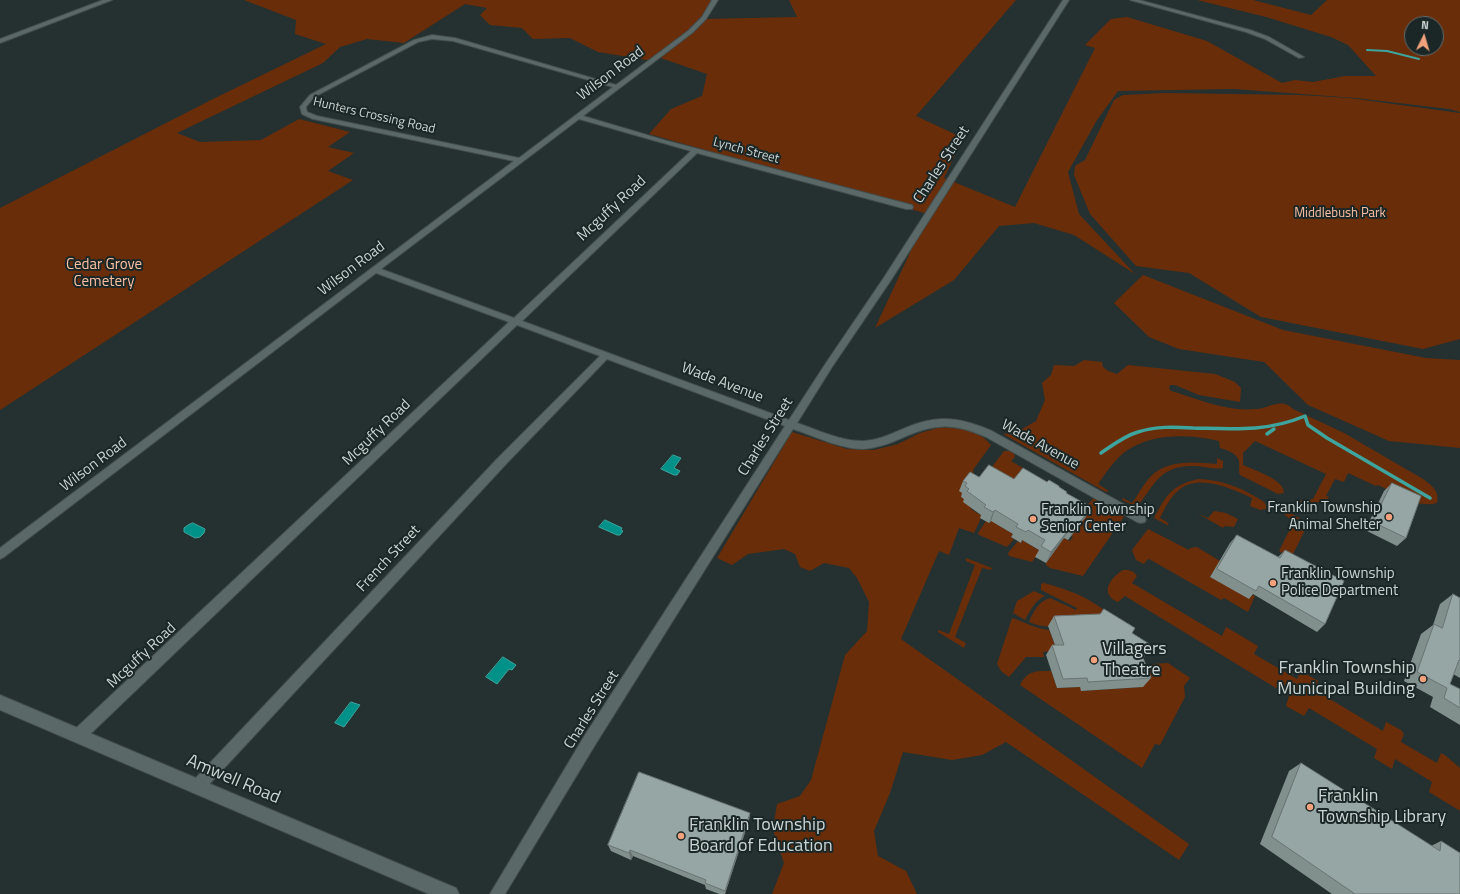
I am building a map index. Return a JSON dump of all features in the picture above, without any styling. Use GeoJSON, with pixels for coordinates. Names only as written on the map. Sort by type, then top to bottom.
{"type":"FeatureCollection","features":[{"type":"Feature","properties":{"kind":"main road"},"geometry":{"type":"LineString","coordinates":[[0,41],[109,0]]}},
{"type":"Feature","properties":{"kind":"main road","name":"Amwell Road"},"geometry":{"type":"LineString","coordinates":[[0,702],[450,894]]}},
{"type":"Feature","properties":{"kind":"street","name":"Wilson Road"},"geometry":{"type":"LineString","coordinates":[[0,554],[690,32],[704,18],[715,0]]}},
{"type":"Feature","properties":{"kind":"street","name":"Charles Street"},"geometry":{"type":"LineString","coordinates":[[497,894],[590,740],[1066,0]]}},
{"type":"Feature","properties":{"kind":"street"},"geometry":{"type":"LineString","coordinates":[[1133,0],[1248,31],[1267,38],[1301,57]]}},
{"type":"Feature","properties":{"kind":"street","name":"Hunters Crossing Road"},"geometry":{"type":"LineString","coordinates":[[520,160],[315,118],[304,113],[303,107],[312,96],[416,41],[432,37],[453,39],[618,86]]}},
{"type":"Feature","properties":{"kind":"street","name":"Lynch Street"},"geometry":{"type":"LineString","coordinates":[[578,116],[696,150],[909,207]]}},
{"type":"Feature","properties":{"kind":"street","name":"Mcguffy Road"},"geometry":{"type":"LineString","coordinates":[[78,736],[696,150]]}},
{"type":"Feature","properties":{"kind":"street","name":"Wade Avenue"},"geometry":{"type":"LineString","coordinates":[[375,270],[517,321],[791,426],[850,443],[864,446],[891,440],[931,423],[942,422],[961,424],[989,434],[1141,519]]}},
{"type":"Feature","properties":{"kind":"street","name":"French Street"},"geometry":{"type":"LineString","coordinates":[[198,787],[502,461],[606,355]]}},
{"type":"Feature","properties":{"kind":"green space","name":"Cedar Grove Cemetery"},"geometry":{"type":"Polygon","coordinates":[[[244,0],[715,0],[703,19],[797,17],[789,0],[1016,0],[916,116],[963,138],[944,178],[1015,207],[1095,48],[1085,45],[1111,19],[1127,17],[1207,41],[1282,83],[1295,80],[1313,82],[1345,76],[1376,76],[1348,45],[1331,37],[1266,17],[1197,0],[1253,0],[1311,15],[1327,0],[1460,0],[1460,112],[1449,109],[1356,98],[1234,89],[1118,91],[1097,120],[1068,172],[1079,214],[1135,274],[1074,235],[1034,223],[999,226],[954,280],[875,328],[928,214],[649,134],[671,109],[702,96],[707,74],[658,57],[653,61],[598,52],[570,38],[533,39],[522,28],[490,25],[480,15],[487,8],[465,4],[404,43],[367,39],[340,47],[323,63],[177,133],[200,142],[261,140],[299,119],[350,132],[328,147],[354,153],[328,171],[353,180],[0,410],[0,208],[213,99],[326,44],[295,34],[296,20],[244,0]]]}},
{"type":"Feature","properties":{"kind":"green space","name":"Middlebush Park"},"geometry":{"type":"Polygon","coordinates":[[[1165,93],[1300,95],[1349,98],[1460,113],[1460,339],[1423,349],[1261,317],[1189,273],[1136,266],[1090,214],[1074,175],[1075,166],[1085,160],[1114,100],[1123,95],[1165,93]]]}},
{"type":"Feature","properties":{"kind":"green space"},"geometry":{"type":"Polygon","coordinates":[[[1143,275],[1283,330],[1426,358],[1460,360],[1460,448],[1389,441],[1308,405],[1264,362],[1179,349],[1149,337],[1114,303],[1143,275]]]}},
{"type":"Feature","properties":{"kind":"green space"},"geometry":{"type":"Polygon","coordinates":[[[1084,360],[1102,362],[1103,367],[1108,371],[1117,374],[1128,365],[1215,374],[1235,382],[1241,388],[1240,402],[1199,395],[1175,385],[1170,385],[1169,388],[1171,391],[1234,409],[1256,409],[1280,403],[1285,404],[1344,433],[1423,479],[1436,492],[1438,499],[1437,503],[1422,504],[1414,502],[1348,473],[1344,482],[1335,479],[1326,496],[1329,497],[1326,502],[1316,502],[1312,509],[1302,506],[1300,501],[1313,499],[1326,474],[1255,441],[1243,453],[1243,465],[1268,476],[1280,484],[1284,493],[1278,494],[1240,475],[1238,458],[1231,452],[1220,448],[1219,441],[1183,436],[1159,438],[1136,445],[1126,451],[1114,462],[1098,484],[1109,491],[1106,492],[1003,434],[1017,432],[1036,421],[1045,400],[1042,383],[1051,375],[1054,365],[1074,366],[1084,360]]]}},
{"type":"Feature","properties":{"kind":"green space"},"geometry":{"type":"Polygon","coordinates":[[[941,427],[969,430],[981,436],[991,445],[973,470],[974,481],[964,494],[965,499],[972,508],[971,509],[982,516],[974,533],[959,528],[949,555],[939,551],[901,639],[1189,844],[1179,860],[1006,742],[982,755],[952,760],[903,752],[890,793],[874,831],[878,856],[906,871],[917,894],[772,894],[784,863],[773,830],[777,804],[800,796],[811,780],[845,655],[867,631],[869,602],[857,578],[849,568],[824,563],[810,571],[800,567],[795,554],[784,549],[748,554],[732,565],[717,558],[792,432],[847,449],[874,450],[898,444],[920,433],[941,427]]]}},
{"type":"Feature","properties":{"kind":"green space"},"geometry":{"type":"Polygon","coordinates":[[[1004,451],[1012,451],[1015,457],[1011,461],[1087,505],[1093,499],[1097,499],[1125,515],[1083,576],[1050,568],[1046,565],[1046,563],[1064,538],[1070,541],[1073,537],[1071,536],[1084,518],[1009,490],[985,476],[1004,451]]]}},
{"type":"Feature","properties":{"kind":"green space"},"geometry":{"type":"Polygon","coordinates":[[[1217,458],[1223,461],[1223,468],[1216,469],[1195,466],[1183,467],[1166,472],[1154,484],[1137,507],[1122,500],[1123,498],[1132,503],[1150,477],[1165,467],[1173,464],[1190,462],[1217,464],[1217,458]]]}},
{"type":"Feature","properties":{"kind":"green space"},"geometry":{"type":"Polygon","coordinates":[[[1199,479],[1225,483],[1241,489],[1264,502],[1266,509],[1260,510],[1250,506],[1252,498],[1226,487],[1216,484],[1196,483],[1187,485],[1179,490],[1168,503],[1160,518],[1167,522],[1169,526],[1154,518],[1162,503],[1176,487],[1199,479]]]}},
{"type":"Feature","properties":{"kind":"green space"},"geometry":{"type":"Polygon","coordinates":[[[1214,511],[1226,513],[1238,519],[1234,527],[1225,526],[1223,528],[1197,513],[1208,518],[1214,511]]]}},
{"type":"Feature","properties":{"kind":"green space"},"geometry":{"type":"Polygon","coordinates":[[[1283,512],[1296,516],[1307,526],[1291,558],[1279,551],[1294,521],[1283,512]]]}},
{"type":"Feature","properties":{"kind":"green space"},"geometry":{"type":"Polygon","coordinates":[[[986,521],[989,523],[991,521],[1013,534],[1011,537],[1014,539],[1007,547],[979,535],[978,533],[986,521]]]}},
{"type":"Feature","properties":{"kind":"green space"},"geometry":{"type":"Polygon","coordinates":[[[1148,529],[1189,550],[1190,548],[1197,547],[1220,561],[1210,577],[1255,596],[1248,612],[1224,598],[1221,600],[1149,559],[1144,564],[1136,560],[1132,550],[1148,529]]]}},
{"type":"Feature","properties":{"kind":"green space"},"geometry":{"type":"Polygon","coordinates":[[[1022,540],[1040,551],[1032,562],[1009,556],[1008,553],[1018,541],[1021,543],[1022,540]]]}},
{"type":"Feature","properties":{"kind":"green space"},"geometry":{"type":"Polygon","coordinates":[[[966,558],[992,568],[991,570],[982,568],[955,637],[966,643],[964,648],[938,632],[938,630],[949,634],[975,565],[966,561],[966,558]]]}},
{"type":"Feature","properties":{"kind":"green space"},"geometry":{"type":"Polygon","coordinates":[[[1123,570],[1131,571],[1137,576],[1132,583],[1222,636],[1226,627],[1258,646],[1254,654],[1297,679],[1301,671],[1318,681],[1315,690],[1383,731],[1386,722],[1401,730],[1404,734],[1401,742],[1437,763],[1441,753],[1446,756],[1460,768],[1460,811],[1429,792],[1432,782],[1395,759],[1392,769],[1374,758],[1377,749],[1309,708],[1304,716],[1286,706],[1289,696],[1125,596],[1118,602],[1112,599],[1109,595],[1108,586],[1114,577],[1123,570]]]}},
{"type":"Feature","properties":{"kind":"green space"},"geometry":{"type":"Polygon","coordinates":[[[1044,583],[1061,588],[1090,600],[1104,610],[1097,619],[1062,626],[1045,626],[1029,622],[1040,604],[1046,599],[1050,598],[1076,610],[1077,608],[1041,590],[1041,584],[1044,583]]]}},
{"type":"Feature","properties":{"kind":"green space"},"geometry":{"type":"Polygon","coordinates":[[[1034,591],[1045,596],[1036,603],[1025,620],[1013,613],[1017,601],[1034,591]]]}},
{"type":"Feature","properties":{"kind":"green space"},"geometry":{"type":"Polygon","coordinates":[[[1012,618],[1035,627],[1049,630],[1057,650],[1043,652],[1044,657],[1026,657],[1009,677],[1001,671],[997,664],[1012,618]]]}},
{"type":"Feature","properties":{"kind":"green space"},"geometry":{"type":"Polygon","coordinates":[[[1168,663],[1190,678],[1184,686],[1185,697],[1160,745],[1155,744],[1142,768],[1020,685],[1026,676],[1033,672],[1051,671],[1057,688],[1080,687],[1082,691],[1143,687],[1137,665],[1168,663]]]}},
{"type":"Feature","properties":{"kind":"water"},"geometry":{"type":"Polygon","coordinates":[[[673,455],[681,458],[674,468],[680,471],[677,475],[661,469],[673,455]]]}},
{"type":"Feature","properties":{"kind":"water"},"geometry":{"type":"Polygon","coordinates":[[[605,520],[622,528],[621,530],[623,531],[620,535],[599,527],[605,520]]]}},
{"type":"Feature","properties":{"kind":"water"},"geometry":{"type":"Polygon","coordinates":[[[193,523],[205,529],[204,533],[200,537],[195,538],[184,532],[184,528],[193,523]]]}},
{"type":"Feature","properties":{"kind":"water"},"geometry":{"type":"Polygon","coordinates":[[[503,657],[516,665],[512,670],[509,669],[497,684],[486,677],[503,657]]]}},
{"type":"Feature","properties":{"kind":"water"},"geometry":{"type":"Polygon","coordinates":[[[351,702],[360,705],[344,727],[335,723],[351,702]]]}},
{"type":"Feature","properties":{"kind":"building","name":"Franklin Township Senior Center"},"geometry":{"type":"Polygon","coordinates":[[[989,465],[1014,479],[1023,468],[1047,482],[1049,480],[1067,492],[1066,493],[1091,507],[1074,530],[1070,528],[1051,552],[1041,546],[1045,540],[1028,530],[1026,532],[1016,527],[1018,524],[995,510],[993,512],[984,507],[986,505],[967,491],[969,489],[965,486],[967,483],[963,481],[970,472],[979,477],[989,465]]]}},
{"type":"Feature","properties":{"kind":"building","name":"Franklin Township Animal Shelter"},"geometry":{"type":"Polygon","coordinates":[[[1392,483],[1421,496],[1406,538],[1373,522],[1392,483]]]}},
{"type":"Feature","properties":{"kind":"building","name":"Franklin Township Police Department"},"geometry":{"type":"Polygon","coordinates":[[[1237,535],[1280,558],[1285,550],[1344,581],[1325,624],[1259,586],[1256,591],[1217,569],[1237,535]]]}},
{"type":"Feature","properties":{"kind":"building"},"geometry":{"type":"Polygon","coordinates":[[[1453,594],[1460,598],[1460,661],[1459,660],[1450,684],[1460,689],[1460,708],[1444,698],[1447,688],[1417,672],[1434,624],[1442,628],[1453,594]]]}},
{"type":"Feature","properties":{"kind":"building","name":"Villagers Theatre"},"geometry":{"type":"Polygon","coordinates":[[[1104,609],[1135,628],[1132,633],[1151,645],[1143,658],[1151,678],[1088,682],[1087,678],[1063,679],[1052,645],[1064,645],[1054,616],[1100,614],[1104,609]]]}},
{"type":"Feature","properties":{"kind":"building","name":"Franklin Township Library"},"geometry":{"type":"Polygon","coordinates":[[[1301,763],[1440,851],[1441,841],[1460,853],[1460,894],[1355,894],[1272,837],[1301,763]]]}},
{"type":"Feature","properties":{"kind":"building","name":"Franklin Township Board of Education"},"geometry":{"type":"Polygon","coordinates":[[[639,772],[750,813],[725,891],[705,883],[706,880],[630,850],[629,853],[608,845],[639,772]]]}},
{"type":"Feature","properties":{"kind":"waterway"},"geometry":{"type":"LineString","coordinates":[[1367,50],[1387,51],[1419,59]]}},
{"type":"Feature","properties":{"kind":"waterway"},"geometry":{"type":"LineString","coordinates":[[1101,453],[1128,436],[1152,429],[1172,427],[1222,429],[1263,427],[1277,425],[1305,416],[1308,425],[1327,438],[1430,498]]}},
{"type":"Feature","properties":{"kind":"waterway"},"geometry":{"type":"LineString","coordinates":[[1267,434],[1274,429]]}},
{"type":"Feature","properties":{"kind":"place","name":"Franklin Township Animal Shelter"},"geometry":{"type":"Point","coordinates":[1389,517]}},
{"type":"Feature","properties":{"kind":"place","name":"Franklin Township Senior Center"},"geometry":{"type":"Point","coordinates":[1033,519]}},
{"type":"Feature","properties":{"kind":"place","name":"Franklin Township Police Department"},"geometry":{"type":"Point","coordinates":[1273,583]}},
{"type":"Feature","properties":{"kind":"place","name":"Villagers Theatre"},"geometry":{"type":"Point","coordinates":[1094,660]}},
{"type":"Feature","properties":{"kind":"place","name":"Franklin Township Municipal Building"},"geometry":{"type":"Point","coordinates":[1423,679]}},
{"type":"Feature","properties":{"kind":"place","name":"Franklin Township Library"},"geometry":{"type":"Point","coordinates":[1310,807]}},
{"type":"Feature","properties":{"kind":"place","name":"Franklin Township Board of Education"},"geometry":{"type":"Point","coordinates":[681,836]}}]}
